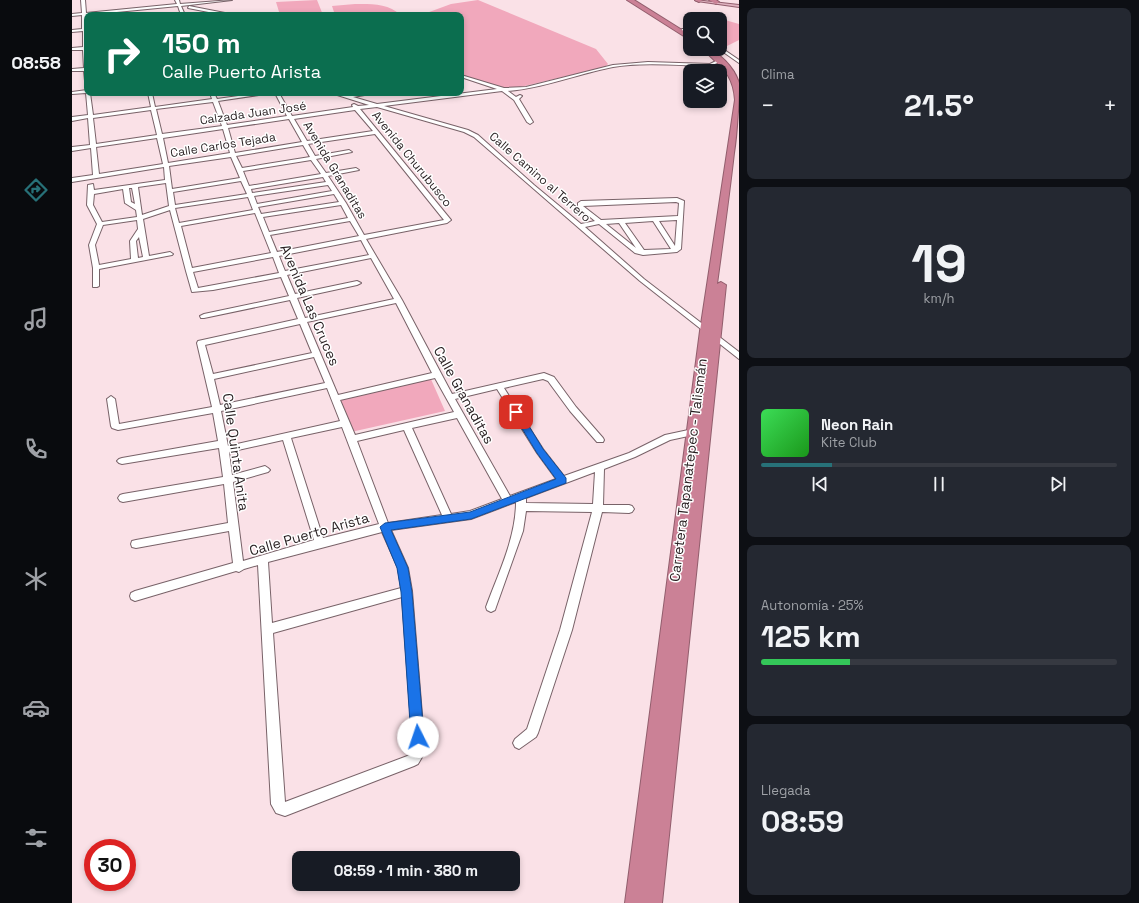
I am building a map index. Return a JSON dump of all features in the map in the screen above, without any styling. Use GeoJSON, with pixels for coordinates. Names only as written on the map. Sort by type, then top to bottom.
{"type":"FeatureCollection","features":[{"type":"Feature","properties":{"kind":"highway"},"geometry":{"type":"LineString","coordinates":[[630,0],[683,33]]}},
{"type":"Feature","properties":{"kind":"highway"},"geometry":{"type":"LineString","coordinates":[[634,0],[682,30]]}},
{"type":"Feature","properties":{"kind":"highway","name":"Carretera Tapanatepec - Talismán"},"geometry":{"type":"LineString","coordinates":[[710,56],[715,64]]}},
{"type":"Feature","properties":{"kind":"highway","name":"Carretera Tapanatepec - Talismán"},"geometry":{"type":"LineString","coordinates":[[635,903],[693,432],[738,100],[735,75],[728,62],[721,56]]}},
{"type":"Feature","properties":{"kind":"highway","name":"Carretera Tapanatepec - Talismán"},"geometry":{"type":"LineString","coordinates":[[652,903],[739,130]]}},
{"type":"Feature","properties":{"kind":"main road"},"geometry":{"type":"LineString","coordinates":[[698,0],[714,1],[739,6]]}},
{"type":"Feature","properties":{"kind":"street"},"geometry":{"type":"LineString","coordinates":[[84,0],[84,19]]}},
{"type":"Feature","properties":{"kind":"street"},"geometry":{"type":"LineString","coordinates":[[177,0],[182,12]]}},
{"type":"Feature","properties":{"kind":"street"},"geometry":{"type":"LineString","coordinates":[[222,0],[226,6]]}},
{"type":"Feature","properties":{"kind":"street"},"geometry":{"type":"LineString","coordinates":[[97,12],[133,7],[230,0]]}},
{"type":"Feature","properties":{"kind":"street"},"geometry":{"type":"LineString","coordinates":[[164,2],[224,12]]}},
{"type":"Feature","properties":{"kind":"street"},"geometry":{"type":"LineString","coordinates":[[133,7],[134,12]]}},
{"type":"Feature","properties":{"kind":"street"},"geometry":{"type":"LineString","coordinates":[[72,15],[83,14]]}},
{"type":"Feature","properties":{"kind":"street"},"geometry":{"type":"LineString","coordinates":[[72,31],[84,30]]}},
{"type":"Feature","properties":{"kind":"street"},"geometry":{"type":"LineString","coordinates":[[72,50],[84,48]]}},
{"type":"Feature","properties":{"kind":"street"},"geometry":{"type":"LineString","coordinates":[[727,50],[732,51]]}},
{"type":"Feature","properties":{"kind":"street"},"geometry":{"type":"LineString","coordinates":[[727,52],[739,62]]}},
{"type":"Feature","properties":{"kind":"street"},"geometry":{"type":"LineString","coordinates":[[516,99],[527,89],[628,66],[683,64]]}},
{"type":"Feature","properties":{"kind":"street"},"geometry":{"type":"LineString","coordinates":[[72,70],[84,69]]}},
{"type":"Feature","properties":{"kind":"street"},"geometry":{"type":"LineString","coordinates":[[464,77],[507,90],[516,99],[530,122]]}},
{"type":"Feature","properties":{"kind":"street","name":"Calzada Juan José"},"geometry":{"type":"LineString","coordinates":[[464,94],[527,89]]}},
{"type":"Feature","properties":{"kind":"street"},"geometry":{"type":"LineString","coordinates":[[72,93],[84,92]]}},
{"type":"Feature","properties":{"kind":"street"},"geometry":{"type":"LineString","coordinates":[[87,96],[96,176]]}},
{"type":"Feature","properties":{"kind":"street"},"geometry":{"type":"LineString","coordinates":[[151,96],[166,165],[172,209],[193,288],[198,290],[213,288],[373,256]]}},
{"type":"Feature","properties":{"kind":"street","name":"Avenida Las Cruces"},"geometry":{"type":"LineString","coordinates":[[213,96],[233,154],[346,422],[385,527],[403,568],[407,592],[419,752],[414,760],[285,809],[281,808],[278,804],[267,630]]}},
{"type":"Feature","properties":{"kind":"street"},"geometry":{"type":"LineString","coordinates":[[72,119],[249,96]]}},
{"type":"Feature","properties":{"kind":"street","name":"Avenida Granaditas"},"geometry":{"type":"LineString","coordinates":[[279,96],[313,158],[343,203],[373,256]]}},
{"type":"Feature","properties":{"kind":"street","name":"Avenida Churubusco"},"geometry":{"type":"LineString","coordinates":[[347,96],[448,220],[445,222],[362,238]]}},
{"type":"Feature","properties":{"kind":"street","name":"Calle Camino al Terrero"},"geometry":{"type":"LineString","coordinates":[[349,96],[466,131],[476,136],[532,186],[581,226],[653,289],[739,356]]}},
{"type":"Feature","properties":{"kind":"street","name":"Calzada Juan José"},"geometry":{"type":"LineString","coordinates":[[72,149],[451,96]]}},
{"type":"Feature","properties":{"kind":"street","name":"Calzada Juan José"},"geometry":{"type":"LineString","coordinates":[[386,108],[452,96]]}},
{"type":"Feature","properties":{"kind":"street","name":"Calle Carlos Tejada"},"geometry":{"type":"LineString","coordinates":[[72,180],[377,132]]}},
{"type":"Feature","properties":{"kind":"street"},"geometry":{"type":"LineString","coordinates":[[240,170],[349,152]]}},
{"type":"Feature","properties":{"kind":"street"},"geometry":{"type":"LineString","coordinates":[[248,188],[356,170]]}},
{"type":"Feature","properties":{"kind":"street"},"geometry":{"type":"LineString","coordinates":[[170,191],[244,179]]}},
{"type":"Feature","properties":{"kind":"street"},"geometry":{"type":"LineString","coordinates":[[95,286],[96,268],[92,245],[100,225],[90,205],[91,189],[126,187],[168,181]]}},
{"type":"Feature","properties":{"kind":"street"},"geometry":{"type":"LineString","coordinates":[[100,225],[140,220],[172,209],[330,184]]}},
{"type":"Feature","properties":{"kind":"street"},"geometry":{"type":"LineString","coordinates":[[135,186],[146,258]]}},
{"type":"Feature","properties":{"kind":"street"},"geometry":{"type":"LineString","coordinates":[[126,187],[128,203],[138,209]]}},
{"type":"Feature","properties":{"kind":"street"},"geometry":{"type":"LineString","coordinates":[[177,225],[257,211],[336,192]]}},
{"type":"Feature","properties":{"kind":"street"},"geometry":{"type":"LineString","coordinates":[[677,200],[682,202],[678,249],[676,251],[643,253],[635,251],[580,206],[582,203],[677,200]]}},
{"type":"Feature","properties":{"kind":"street"},"geometry":{"type":"LineString","coordinates":[[257,211],[343,203]]}},
{"type":"Feature","properties":{"kind":"street"},"geometry":{"type":"LineString","coordinates":[[581,226],[600,222],[680,218]]}},
{"type":"Feature","properties":{"kind":"street"},"geometry":{"type":"LineString","coordinates":[[267,234],[352,219]]}},
{"type":"Feature","properties":{"kind":"street"},"geometry":{"type":"LineString","coordinates":[[655,219],[676,251]]}},
{"type":"Feature","properties":{"kind":"street"},"geometry":{"type":"LineString","coordinates":[[621,221],[643,253]]}},
{"type":"Feature","properties":{"kind":"street"},"geometry":{"type":"LineString","coordinates":[[135,261],[133,241],[141,230]]}},
{"type":"Feature","properties":{"kind":"street"},"geometry":{"type":"LineString","coordinates":[[189,270],[362,238]]}},
{"type":"Feature","properties":{"kind":"street"},"geometry":{"type":"LineString","coordinates":[[96,268],[170,254]]}},
{"type":"Feature","properties":{"kind":"street","name":"Calle Granaditas"},"geometry":{"type":"LineString","coordinates":[[373,256],[437,375],[508,501]]}},
{"type":"Feature","properties":{"kind":"street"},"geometry":{"type":"LineString","coordinates":[[204,316],[357,283]]}},
{"type":"Feature","properties":{"kind":"street"},"geometry":{"type":"LineString","coordinates":[[303,321],[398,300]]}},
{"type":"Feature","properties":{"kind":"street","name":"Calle Quinta Anita"},"geometry":{"type":"LineString","coordinates":[[239,568],[217,409],[202,343],[303,321]]}},
{"type":"Feature","properties":{"kind":"street"},"geometry":{"type":"LineString","coordinates":[[210,377],[317,354]]}},
{"type":"Feature","properties":{"kind":"street"},"geometry":{"type":"LineString","coordinates":[[335,398],[437,375]]}},
{"type":"Feature","properties":{"kind":"street"},"geometry":{"type":"LineString","coordinates":[[450,397],[544,376],[552,379],[573,409],[600,440]]}},
{"type":"Feature","properties":{"kind":"street"},"geometry":{"type":"LineString","coordinates":[[112,399],[115,426],[118,427],[217,409],[330,385]]}},
{"type":"Feature","properties":{"kind":"street"},"geometry":{"type":"LineString","coordinates":[[499,386],[540,451],[562,480]]}},
{"type":"Feature","properties":{"kind":"street"},"geometry":{"type":"LineString","coordinates":[[352,439],[459,414]]}},
{"type":"Feature","properties":{"kind":"street"},"geometry":{"type":"LineString","coordinates":[[122,461],[223,447],[286,436],[346,422]]}},
{"type":"Feature","properties":{"kind":"street"},"geometry":{"type":"LineString","coordinates":[[407,426],[448,518]]}},
{"type":"Feature","properties":{"kind":"street","name":"Calle Puerto Arista"},"geometry":{"type":"LineString","coordinates":[[135,596],[239,568],[320,543],[385,527],[471,515],[632,455],[668,437],[693,432]]}},
{"type":"Feature","properties":{"kind":"street"},"geometry":{"type":"LineString","coordinates":[[286,436],[320,543]]}},
{"type":"Feature","properties":{"kind":"street"},"geometry":{"type":"LineString","coordinates":[[519,744],[532,733],[566,630],[598,509],[600,466]]}},
{"type":"Feature","properties":{"kind":"street"},"geometry":{"type":"LineString","coordinates":[[123,498],[227,480],[265,470]]}},
{"type":"Feature","properties":{"kind":"street"},"geometry":{"type":"LineString","coordinates":[[491,606],[518,531],[521,496]]}},
{"type":"Feature","properties":{"kind":"street"},"geometry":{"type":"LineString","coordinates":[[521,507],[629,509]]}},
{"type":"Feature","properties":{"kind":"street"},"geometry":{"type":"LineString","coordinates":[[136,544],[232,526]]}},
{"type":"Feature","properties":{"kind":"street"},"geometry":{"type":"LineString","coordinates":[[263,560],[267,630],[407,592]]}},
{"type":"Feature","properties":{"kind":"shaded area"},"geometry":{"type":"Polygon","coordinates":[[[317,0],[322,12],[279,12],[276,2],[317,0]]]}},
{"type":"Feature","properties":{"kind":"shaded area"},"geometry":{"type":"Polygon","coordinates":[[[478,0],[596,49],[608,64],[605,67],[512,89],[496,88],[464,77],[464,12],[429,12],[451,4],[478,0]]]}},
{"type":"Feature","properties":{"kind":"shaded area"},"geometry":{"type":"Polygon","coordinates":[[[373,4],[385,6],[397,12],[334,12],[332,6],[373,4]]]}},
{"type":"Feature","properties":{"kind":"shaded area"},"geometry":{"type":"Polygon","coordinates":[[[727,21],[739,24],[739,40],[727,46],[727,21]]]}},
{"type":"Feature","properties":{"kind":"shaded area"},"geometry":{"type":"Polygon","coordinates":[[[430,377],[445,411],[351,432],[339,397],[430,377]]]}},
{"type":"Feature","properties":{"kind":"route"},"geometry":{"type":"LineString","coordinates":[[418,737],[407,592],[403,568],[385,527],[479,513],[562,480],[540,451],[516,412]]}}]}
